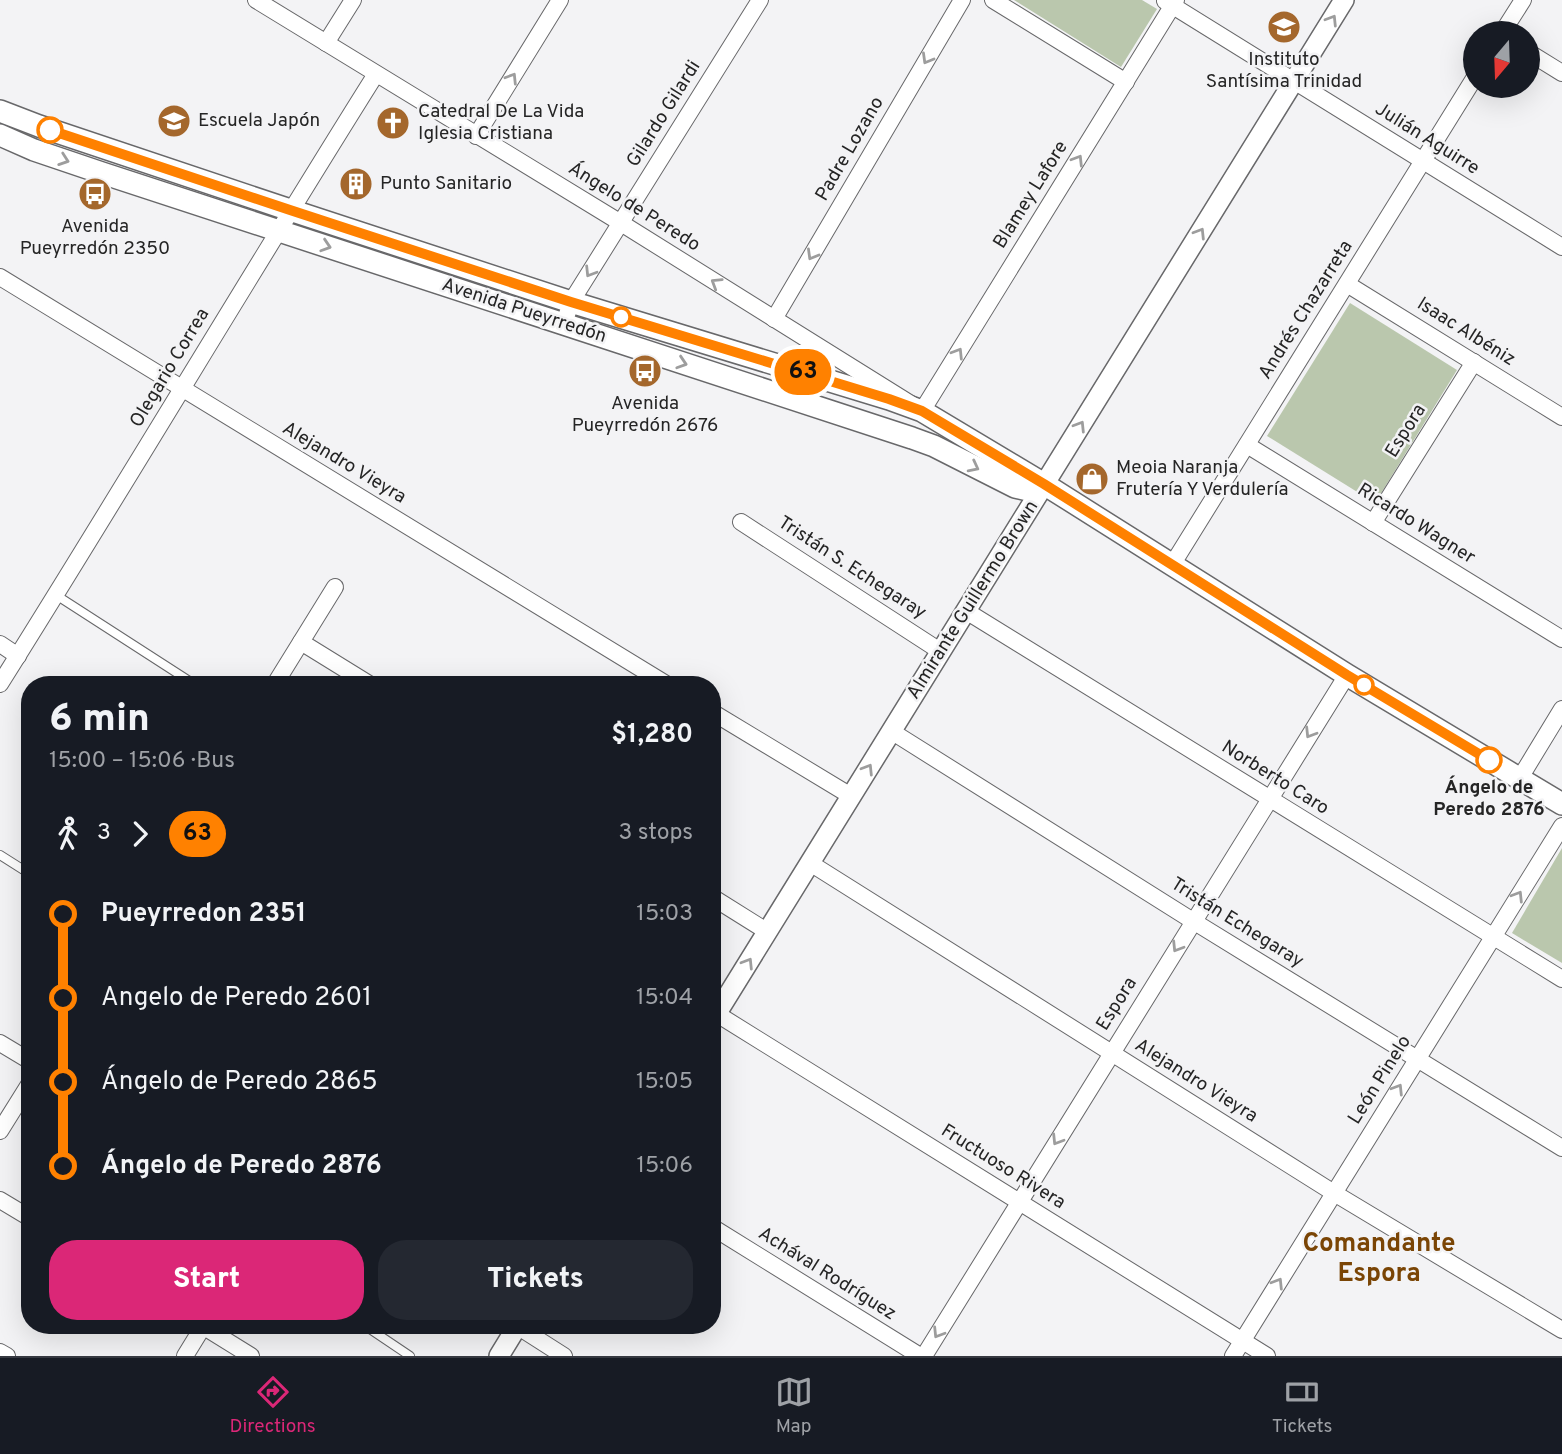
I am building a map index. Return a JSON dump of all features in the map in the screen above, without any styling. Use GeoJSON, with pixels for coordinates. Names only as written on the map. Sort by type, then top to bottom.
{"type":"FeatureCollection","features":[{"type":"Feature","properties":{"kind":"main road","name":"Avenida Pueyrredón"},"geometry":{"type":"LineString","coordinates":[[0,111],[52,131],[571,302],[922,411],[1044,484],[1347,675],[1562,804]]}},
{"type":"Feature","properties":{"kind":"main road","name":"Avenida Pueyrredón"},"geometry":{"type":"LineString","coordinates":[[0,135],[34,150],[912,438],[934,446],[1015,487],[1028,490],[1044,484]]}},
{"type":"Feature","properties":{"kind":"street","name":"Ángelo de Peredo"},"geometry":{"type":"LineString","coordinates":[[256,0],[922,411]]}},
{"type":"Feature","properties":{"kind":"street"},"geometry":{"type":"LineString","coordinates":[[326,43],[353,0]]}},
{"type":"Feature","properties":{"kind":"street"},"geometry":{"type":"LineString","coordinates":[[476,136],[560,0]]}},
{"type":"Feature","properties":{"kind":"street","name":"Gilardo Gilardi"},"geometry":{"type":"LineString","coordinates":[[564,324],[571,302],[760,0]]}},
{"type":"Feature","properties":{"kind":"street","name":"Padre Lozano"},"geometry":{"type":"LineString","coordinates":[[774,319],[962,0]]}},
{"type":"Feature","properties":{"kind":"street"},"geometry":{"type":"LineString","coordinates":[[993,0],[1126,82]]}},
{"type":"Feature","properties":{"kind":"street","name":"Almirante Guillermo Brown"},"geometry":{"type":"LineString","coordinates":[[721,1007],[1344,0]]}},
{"type":"Feature","properties":{"kind":"street"},"geometry":{"type":"LineString","coordinates":[[1510,21],[1523,0]]}},
{"type":"Feature","properties":{"kind":"street","name":"Blamey Lafore"},"geometry":{"type":"LineString","coordinates":[[922,411],[1126,82],[1170,2]]}},
{"type":"Feature","properties":{"kind":"street","name":"Julián Aguirre"},"geometry":{"type":"LineString","coordinates":[[1170,2],[1562,247]]}},
{"type":"Feature","properties":{"kind":"street"},"geometry":{"type":"LineString","coordinates":[[1540,59],[1562,73]]}},
{"type":"Feature","properties":{"kind":"street","name":"Olegario Correa"},"geometry":{"type":"LineString","coordinates":[[0,684],[376,74]]}},
{"type":"Feature","properties":{"kind":"street","name":"Andrés Chazarreta"},"geometry":{"type":"LineString","coordinates":[[1172,565],[1463,96]]}},
{"type":"Feature","properties":{"kind":"street","name":"Alejandro Vieyra"},"geometry":{"type":"LineString","coordinates":[[0,277],[653,676]]}},
{"type":"Feature","properties":{"kind":"street","name":"Isaac Albéniz"},"geometry":{"type":"LineString","coordinates":[[1347,284],[1562,416]]}},
{"type":"Feature","properties":{"kind":"street","name":"Espora"},"geometry":{"type":"LineString","coordinates":[[1373,523],[1474,362]]}},
{"type":"Feature","properties":{"kind":"street","name":"Ricardo Wagner"},"geometry":{"type":"LineString","coordinates":[[1247,445],[1562,639]]}},
{"type":"Feature","properties":{"kind":"street","name":"Tristán S. Echegaray"},"geometry":{"type":"LineString","coordinates":[[741,522],[940,650]]}},
{"type":"Feature","properties":{"kind":"street"},"geometry":{"type":"LineString","coordinates":[[280,676],[335,587]]}},
{"type":"Feature","properties":{"kind":"street","name":"Norberto Caro"},"geometry":{"type":"LineString","coordinates":[[966,611],[1562,979]]}},
{"type":"Feature","properties":{"kind":"street"},"geometry":{"type":"LineString","coordinates":[[301,642],[356,676]]}},
{"type":"Feature","properties":{"kind":"street"},"geometry":{"type":"LineString","coordinates":[[0,644],[18,656]]}},
{"type":"Feature","properties":{"kind":"street","name":"Espora"},"geometry":{"type":"LineString","coordinates":[[922,1356],[1347,675]]}},
{"type":"Feature","properties":{"kind":"street"},"geometry":{"type":"LineString","coordinates":[[1520,778],[1562,709]]}},
{"type":"Feature","properties":{"kind":"street"},"geometry":{"type":"LineString","coordinates":[[721,717],[851,796]]}},
{"type":"Feature","properties":{"kind":"street","name":"Tristán Echegaray"},"geometry":{"type":"LineString","coordinates":[[891,731],[1562,1148]]}},
{"type":"Feature","properties":{"kind":"street","name":"León Pinelo"},"geometry":{"type":"LineString","coordinates":[[1233,1356],[1562,826]]}},
{"type":"Feature","properties":{"kind":"street","name":"Alejandro Vieyra"},"geometry":{"type":"LineString","coordinates":[[810,863],[1334,1193],[1562,1330]]}},
{"type":"Feature","properties":{"kind":"street"},"geometry":{"type":"LineString","coordinates":[[721,903],[768,932]]}},
{"type":"Feature","properties":{"kind":"street","name":"Fructuoso Rivera"},"geometry":{"type":"LineString","coordinates":[[721,1021],[1267,1356]]}},
{"type":"Feature","properties":{"kind":"street"},"geometry":{"type":"LineString","coordinates":[[0,1043],[21,1056]]}},
{"type":"Feature","properties":{"kind":"street"},"geometry":{"type":"LineString","coordinates":[[0,1131],[21,1097]]}},
{"type":"Feature","properties":{"kind":"street"},"geometry":{"type":"LineString","coordinates":[[0,1200],[21,1213]]}},
{"type":"Feature","properties":{"kind":"street","name":"Achával Rodríguez"},"geometry":{"type":"LineString","coordinates":[[721,1233],[922,1356]]}},
{"type":"Feature","properties":{"kind":"street"},"geometry":{"type":"LineString","coordinates":[[185,1356],[198,1334]]}},
{"type":"Feature","properties":{"kind":"street"},"geometry":{"type":"LineString","coordinates":[[217,1334],[251,1356]]}},
{"type":"Feature","properties":{"kind":"street"},"geometry":{"type":"LineString","coordinates":[[499,1356],[513,1334]]}},
{"type":"Feature","properties":{"kind":"street"},"geometry":{"type":"LineString","coordinates":[[530,1334],[564,1356]]}},
{"type":"Feature","properties":{"kind":"street"},"geometry":{"type":"LineString","coordinates":[[0,1352],[7,1356]]}},
{"type":"Feature","properties":{"kind":"lane"},"geometry":{"type":"LineString","coordinates":[[56,595],[182,676]]}},
{"type":"Feature","properties":{"kind":"lane"},"geometry":{"type":"LineString","coordinates":[[0,855],[21,868]]}},
{"type":"Feature","properties":{"kind":"lane"},"geometry":{"type":"LineString","coordinates":[[377,1334],[410,1356]]}},
{"type":"Feature","properties":{"kind":"green space"},"geometry":{"type":"Polygon","coordinates":[[[1014,0],[1142,0],[1157,9],[1121,67],[1014,0]]]}},
{"type":"Feature","properties":{"kind":"green space"},"geometry":{"type":"Polygon","coordinates":[[[1350,303],[1457,370],[1375,503],[1267,436],[1350,303]]]}},
{"type":"Feature","properties":{"kind":"green space"},"geometry":{"type":"Polygon","coordinates":[[[1562,848],[1562,963],[1512,933],[1562,848]]]}},
{"type":"Feature","properties":{"kind":"bus line","name":"63"},"geometry":{"type":"LineString","coordinates":[[50,130],[545,293],[922,411],[1489,760]]}},
{"type":"Feature","properties":{"kind":"place","name":"Instituto Santísima Trinidad"},"geometry":{"type":"Point","coordinates":[1284,27]}},
{"type":"Feature","properties":{"kind":"place","name":"Escuela Japón"},"geometry":{"type":"Point","coordinates":[174,121]}},
{"type":"Feature","properties":{"kind":"place","name":"Catedral De La Vida Iglesia Cristiana"},"geometry":{"type":"Point","coordinates":[393,123]}},
{"type":"Feature","properties":{"kind":"place","name":"Punto Sanitario"},"geometry":{"type":"Point","coordinates":[356,184]}},
{"type":"Feature","properties":{"kind":"place","name":"Avenida Pueyrredón 2350"},"geometry":{"type":"Point","coordinates":[95,194]}},
{"type":"Feature","properties":{"kind":"place","name":"Avenida Pueyrredón 2676"},"geometry":{"type":"Point","coordinates":[645,371]}},
{"type":"Feature","properties":{"kind":"place","name":"Meoia Naranja Frutería Y Verdulería"},"geometry":{"type":"Point","coordinates":[1092,479]}},
{"type":"Feature","properties":{"kind":"place","name":"Ángelo de Peredo 2876"},"geometry":{"type":"Point","coordinates":[1489,760]}},
{"type":"Feature","properties":{"kind":"district","name":"Comandante Espora"},"geometry":{"type":"Point","coordinates":[1379,1259]}}]}
